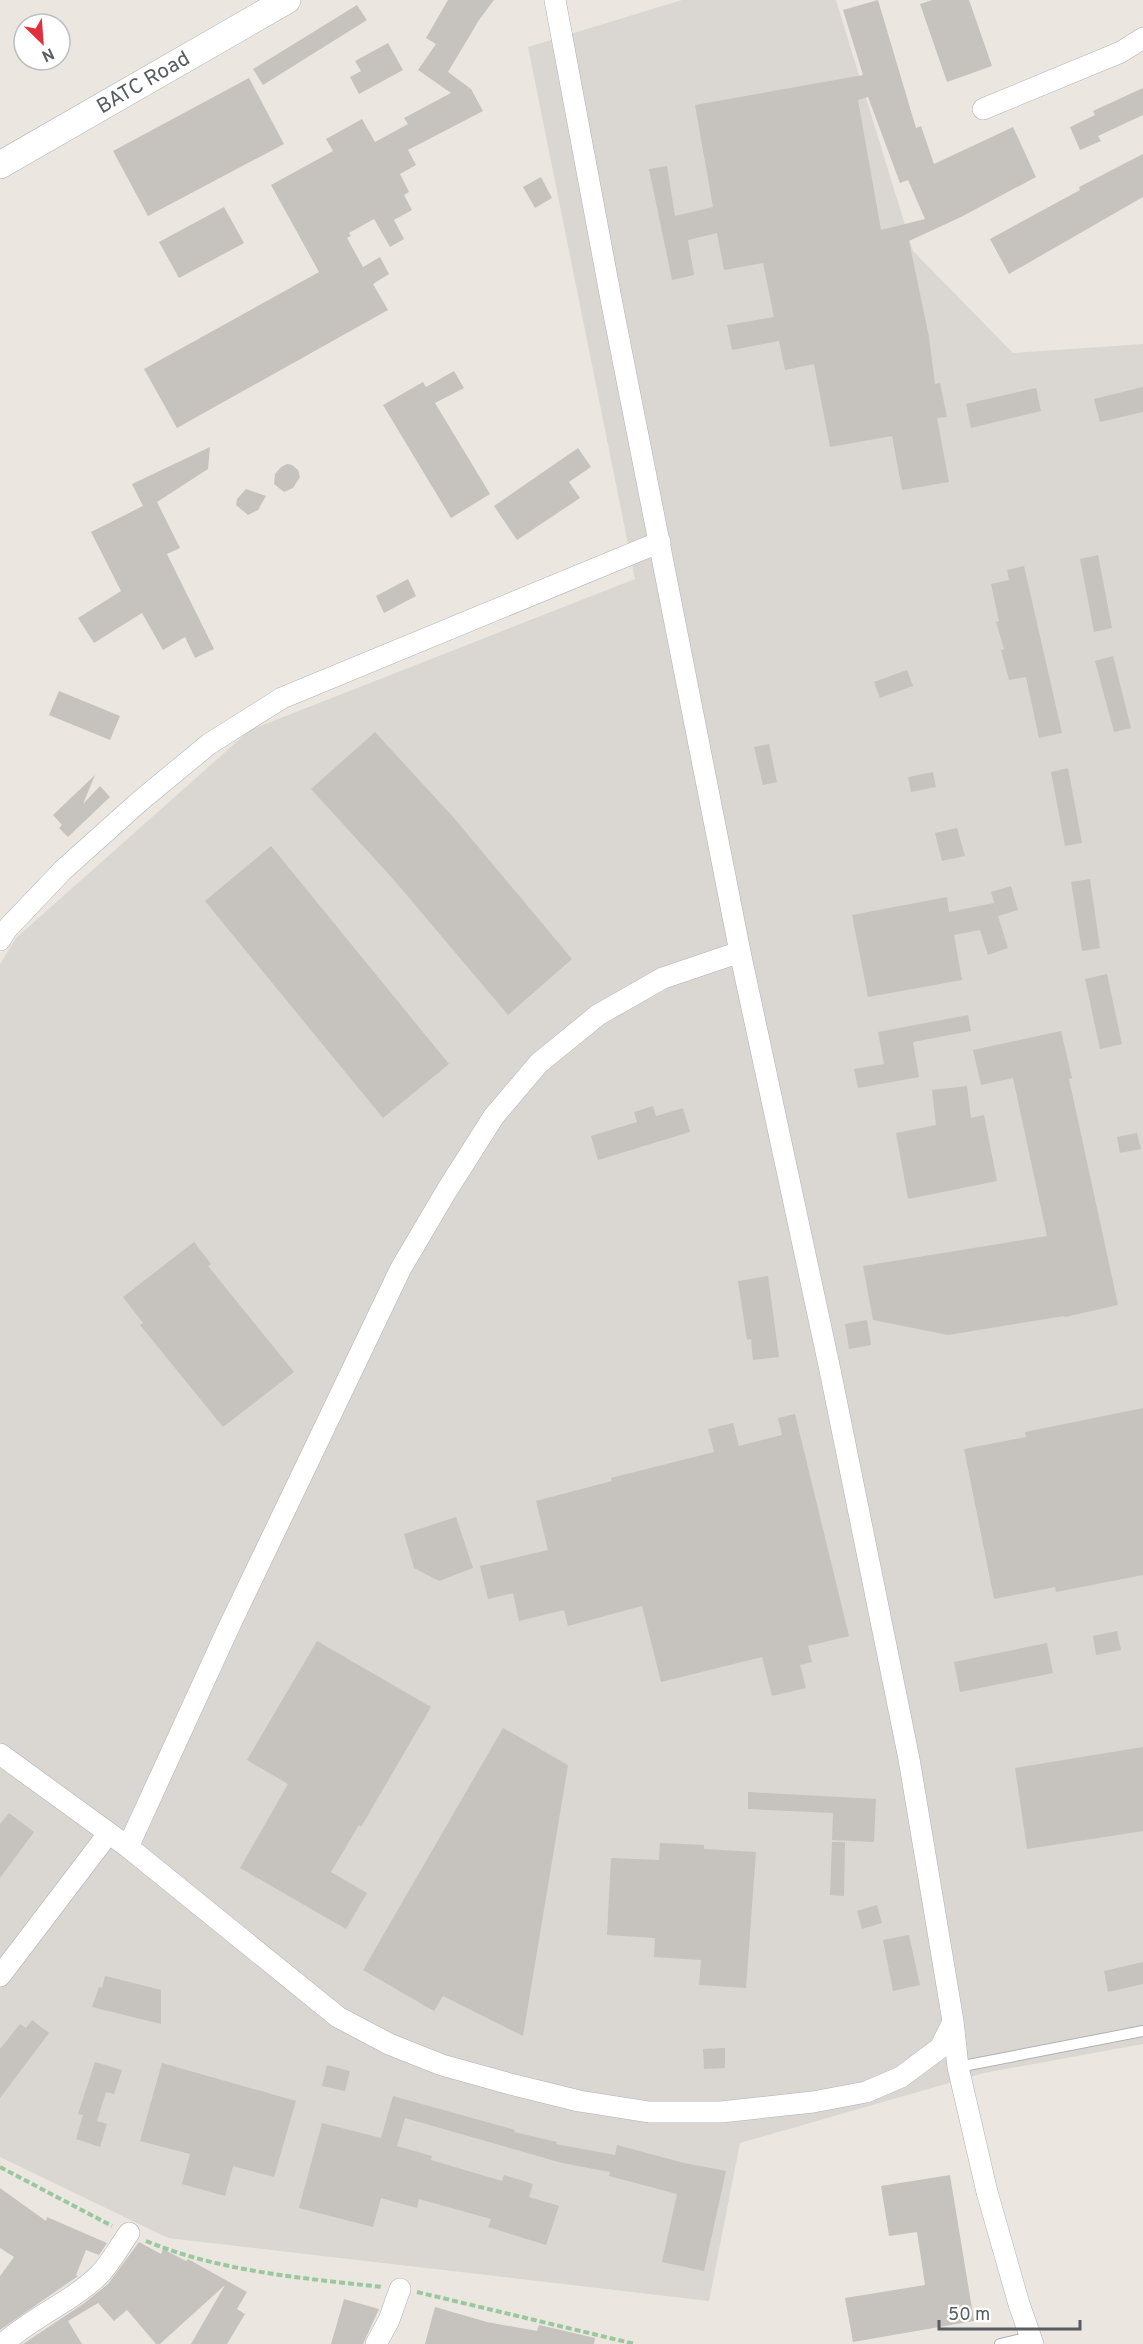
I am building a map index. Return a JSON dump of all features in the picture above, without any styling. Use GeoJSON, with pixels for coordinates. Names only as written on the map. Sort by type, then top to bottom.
{"type":"FeatureCollection","features":[{"type":"Feature","properties":{"kind":"street","name":"BATC Road"},"geometry":{"type":"LineString","coordinates":[[0,165],[287,0]]}},
{"type":"Feature","properties":{"kind":"street"},"geometry":{"type":"LineString","coordinates":[[555,0],[740,952],[828,1359],[907,1748],[953,2021],[958,2067],[987,2192],[1031,2341]]}},
{"type":"Feature","properties":{"kind":"street"},"geometry":{"type":"LineString","coordinates":[[983,109],[1121,52],[1143,38]]}},
{"type":"Feature","properties":{"kind":"street"},"geometry":{"type":"LineString","coordinates":[[0,940],[6,930],[63,870],[140,801],[209,744],[282,698],[660,543]]}},
{"type":"Feature","properties":{"kind":"street"},"geometry":{"type":"LineString","coordinates":[[128,1847],[228,1629],[400,1269],[494,1116],[539,1063],[598,1015],[663,978],[740,952]]}},
{"type":"Feature","properties":{"kind":"street"},"geometry":{"type":"LineString","coordinates":[[0,1754],[128,1847],[338,2017],[389,2044],[442,2065],[579,2101],[649,2112],[721,2112],[813,2102],[866,2092],[901,2077],[940,2048],[953,2021]]}},
{"type":"Feature","properties":{"kind":"street"},"geometry":{"type":"LineString","coordinates":[[0,1976],[108,1834]]}},
{"type":"Feature","properties":{"kind":"street"},"geometry":{"type":"LineString","coordinates":[[3,2344],[31,2321],[81,2290],[101,2274],[129,2233]]}},
{"type":"Feature","properties":{"kind":"street"},"geometry":{"type":"LineString","coordinates":[[376,2344],[389,2320],[400,2289]]}},
{"type":"Feature","properties":{"kind":"lane"},"geometry":{"type":"LineString","coordinates":[[958,2067],[1143,2031]]}},
{"type":"Feature","properties":{"kind":"lane"},"geometry":{"type":"LineString","coordinates":[[1000,2344],[1031,2341]]}},
{"type":"Feature","properties":{"kind":"path"},"geometry":{"type":"LineString","coordinates":[[0,2167],[103,2223],[151,2243],[212,2262],[268,2274],[400,2289],[635,2344]]}},
{"type":"Feature","properties":{"kind":"shaded area"},"geometry":{"type":"Polygon","coordinates":[[[682,0],[836,0],[913,251],[1013,353],[1143,344],[1143,2044],[984,2073],[740,2143],[709,2301],[168,2238],[0,2157],[0,964],[16,938],[250,730],[635,579],[528,47],[682,0]]]}},
{"type":"Feature","properties":{"kind":"building"},"geometry":{"type":"Polygon","coordinates":[[[448,0],[494,0],[479,20],[448,72],[471,89],[483,111],[408,150],[416,165],[400,174],[409,192],[404,195],[412,210],[394,220],[404,239],[390,247],[374,219],[349,233],[351,236],[347,238],[363,267],[380,257],[389,274],[373,284],[388,310],[177,428],[144,369],[319,272],[271,185],[333,151],[326,139],[362,119],[375,142],[408,124],[404,118],[451,93],[418,70],[436,44],[426,38],[448,0]]]}},
{"type":"Feature","properties":{"kind":"building"},"geometry":{"type":"Polygon","coordinates":[[[878,0],[916,128],[921,126],[934,164],[1013,127],[1036,177],[961,217],[909,241],[929,337],[935,384],[940,383],[947,417],[937,418],[949,482],[902,490],[892,436],[830,447],[814,364],[785,370],[779,341],[732,350],[727,325],[774,317],[763,263],[724,270],[717,233],[688,240],[694,275],[672,280],[649,169],[667,166],[675,216],[713,207],[695,105],[863,75],[843,10],[878,0]],[[868,97],[858,100],[881,230],[925,219],[908,180],[900,183],[868,97]]]}},
{"type":"Feature","properties":{"kind":"building"},"geometry":{"type":"Polygon","coordinates":[[[932,0],[969,0],[992,66],[947,82],[920,4],[932,0]]]}},
{"type":"Feature","properties":{"kind":"building"},"geometry":{"type":"Polygon","coordinates":[[[357,5],[367,20],[263,85],[253,69],[357,5]]]}},
{"type":"Feature","properties":{"kind":"building"},"geometry":{"type":"Polygon","coordinates":[[[388,43],[403,70],[359,94],[350,77],[361,71],[355,61],[388,43]]]}},
{"type":"Feature","properties":{"kind":"building"},"geometry":{"type":"Polygon","coordinates":[[[249,78],[284,144],[148,216],[113,151],[249,78]]]}},
{"type":"Feature","properties":{"kind":"building"},"geometry":{"type":"Polygon","coordinates":[[[1143,88],[1143,115],[1098,136],[1101,141],[1080,150],[1070,127],[1095,115],[1093,111],[1143,88]]]}},
{"type":"Feature","properties":{"kind":"building"},"geometry":{"type":"Polygon","coordinates":[[[1143,154],[1143,197],[1009,274],[990,239],[1080,190],[1079,187],[1143,154]]]}},
{"type":"Feature","properties":{"kind":"building"},"geometry":{"type":"Polygon","coordinates":[[[541,177],[552,198],[535,208],[523,187],[541,177]]]}},
{"type":"Feature","properties":{"kind":"building"},"geometry":{"type":"Polygon","coordinates":[[[224,207],[244,243],[179,278],[159,242],[224,207]]]}},
{"type":"Feature","properties":{"kind":"building"},"geometry":{"type":"Polygon","coordinates":[[[454,371],[464,388],[435,403],[490,494],[451,518],[383,405],[423,382],[426,387],[454,371]]]}},
{"type":"Feature","properties":{"kind":"building"},"geometry":{"type":"Polygon","coordinates":[[[1143,387],[1143,412],[1100,422],[1094,399],[1143,387]]]}},
{"type":"Feature","properties":{"kind":"building"},"geometry":{"type":"Polygon","coordinates":[[[1036,388],[1041,411],[971,428],[966,404],[1036,388]]]}},
{"type":"Feature","properties":{"kind":"building"},"geometry":{"type":"Polygon","coordinates":[[[210,447],[208,469],[157,502],[180,548],[167,554],[214,649],[195,658],[185,637],[163,650],[142,613],[94,643],[78,618],[121,591],[91,532],[143,506],[132,484],[210,447]]]}},
{"type":"Feature","properties":{"kind":"building"},"geometry":{"type":"Polygon","coordinates":[[[578,448],[591,467],[569,482],[580,498],[517,540],[494,506],[578,448]]]}},
{"type":"Feature","properties":{"kind":"building"},"geometry":{"type":"Polygon","coordinates":[[[287,464],[298,470],[300,477],[293,488],[284,492],[274,484],[275,474],[287,464]]]}},
{"type":"Feature","properties":{"kind":"building"},"geometry":{"type":"Polygon","coordinates":[[[246,489],[266,496],[258,510],[248,515],[236,505],[237,499],[246,489]]]}},
{"type":"Feature","properties":{"kind":"building"},"geometry":{"type":"Polygon","coordinates":[[[1098,555],[1112,628],[1094,632],[1080,559],[1098,555]]]}},
{"type":"Feature","properties":{"kind":"building"},"geometry":{"type":"Polygon","coordinates":[[[1024,566],[1062,733],[1039,738],[1026,677],[1009,680],[1001,650],[1004,649],[996,622],[999,621],[991,584],[1009,580],[1007,570],[1024,566]]]}},
{"type":"Feature","properties":{"kind":"building"},"geometry":{"type":"Polygon","coordinates":[[[408,579],[416,596],[384,613],[376,596],[408,579]]]}},
{"type":"Feature","properties":{"kind":"building"},"geometry":{"type":"Polygon","coordinates":[[[1113,656],[1131,728],[1114,732],[1095,661],[1113,656]]]}},
{"type":"Feature","properties":{"kind":"building"},"geometry":{"type":"Polygon","coordinates":[[[907,670],[913,686],[880,698],[874,682],[907,670]]]}},
{"type":"Feature","properties":{"kind":"building"},"geometry":{"type":"Polygon","coordinates":[[[59,691],[120,716],[110,740],[49,715],[59,691]]]}},
{"type":"Feature","properties":{"kind":"building"},"geometry":{"type":"Polygon","coordinates":[[[375,732],[454,818],[572,959],[508,1015],[394,880],[311,789],[375,732]]]}},
{"type":"Feature","properties":{"kind":"building"},"geometry":{"type":"Polygon","coordinates":[[[769,744],[777,782],[763,785],[754,747],[769,744]]]}},
{"type":"Feature","properties":{"kind":"building"},"geometry":{"type":"Polygon","coordinates":[[[1068,768],[1082,843],[1065,846],[1051,772],[1068,768]]]}},
{"type":"Feature","properties":{"kind":"building"},"geometry":{"type":"Polygon","coordinates":[[[933,772],[936,787],[911,792],[908,777],[933,772]]]}},
{"type":"Feature","properties":{"kind":"building"},"geometry":{"type":"Polygon","coordinates":[[[95,775],[83,804],[100,786],[110,797],[68,837],[59,828],[62,825],[53,815],[95,775]]]}},
{"type":"Feature","properties":{"kind":"building"},"geometry":{"type":"Polygon","coordinates":[[[957,828],[965,856],[942,861],[935,833],[957,828]]]}},
{"type":"Feature","properties":{"kind":"building"},"geometry":{"type":"Polygon","coordinates":[[[271,846],[449,1064],[383,1118],[205,901],[271,846]]]}},
{"type":"Feature","properties":{"kind":"building"},"geometry":{"type":"Polygon","coordinates":[[[1090,879],[1100,948],[1082,951],[1071,882],[1090,879]]]}},
{"type":"Feature","properties":{"kind":"building"},"geometry":{"type":"Polygon","coordinates":[[[1011,886],[1018,910],[998,916],[1008,948],[988,955],[980,930],[954,935],[962,980],[868,997],[852,915],[947,897],[949,912],[994,903],[998,915],[991,892],[1011,886]]]}},
{"type":"Feature","properties":{"kind":"building"},"geometry":{"type":"Polygon","coordinates":[[[1107,974],[1122,1044],[1100,1049],[1085,979],[1107,974]]]}},
{"type":"Feature","properties":{"kind":"building"},"geometry":{"type":"Polygon","coordinates":[[[968,1015],[971,1031],[913,1042],[919,1077],[858,1088],[854,1069],[884,1064],[878,1032],[968,1015]]]}},
{"type":"Feature","properties":{"kind":"building"},"geometry":{"type":"Polygon","coordinates":[[[1061,1031],[1072,1078],[1069,1079],[1118,1305],[1065,1317],[948,1335],[873,1320],[863,1266],[1047,1236],[1013,1078],[981,1085],[973,1050],[1061,1031]]]}},
{"type":"Feature","properties":{"kind":"building"},"geometry":{"type":"Polygon","coordinates":[[[967,1086],[971,1118],[984,1115],[997,1181],[908,1199],[896,1133],[936,1125],[932,1090],[967,1086]]]}},
{"type":"Feature","properties":{"kind":"building"},"geometry":{"type":"Polygon","coordinates":[[[653,1106],[656,1116],[683,1108],[690,1132],[598,1160],[591,1136],[637,1122],[634,1112],[653,1106]]]}},
{"type":"Feature","properties":{"kind":"building"},"geometry":{"type":"Polygon","coordinates":[[[1137,1133],[1141,1149],[1120,1153],[1117,1137],[1137,1133]]]}},
{"type":"Feature","properties":{"kind":"building"},"geometry":{"type":"Polygon","coordinates":[[[194,1242],[211,1264],[208,1266],[294,1372],[223,1427],[140,1325],[143,1323],[123,1297],[194,1242]]]}},
{"type":"Feature","properties":{"kind":"building"},"geometry":{"type":"Polygon","coordinates":[[[768,1276],[779,1357],[753,1360],[751,1339],[747,1340],[738,1281],[768,1276]]]}},
{"type":"Feature","properties":{"kind":"building"},"geometry":{"type":"Polygon","coordinates":[[[867,1320],[871,1345],[849,1349],[845,1324],[867,1320]]]}},
{"type":"Feature","properties":{"kind":"building"},"geometry":{"type":"Polygon","coordinates":[[[1143,1408],[1143,1575],[1056,1592],[1055,1587],[994,1599],[964,1449],[1026,1437],[1025,1432],[1143,1408]]]}},
{"type":"Feature","properties":{"kind":"building"},"geometry":{"type":"Polygon","coordinates":[[[795,1414],[849,1636],[808,1646],[812,1662],[800,1665],[806,1688],[772,1696],[762,1657],[661,1682],[642,1606],[568,1626],[564,1610],[519,1621],[513,1593],[488,1599],[480,1566],[548,1550],[536,1501],[612,1481],[611,1478],[714,1452],[708,1429],[733,1423],[739,1446],[782,1435],[778,1418],[795,1414]]]}},
{"type":"Feature","properties":{"kind":"building"},"geometry":{"type":"Polygon","coordinates":[[[456,1517],[473,1568],[439,1581],[414,1568],[404,1534],[456,1517]]]}},
{"type":"Feature","properties":{"kind":"building"},"geometry":{"type":"Polygon","coordinates":[[[1117,1631],[1121,1650],[1096,1655],[1093,1636],[1117,1631]]]}},
{"type":"Feature","properties":{"kind":"building"},"geometry":{"type":"Polygon","coordinates":[[[317,1641],[431,1707],[361,1827],[359,1825],[331,1872],[367,1893],[346,1929],[240,1868],[288,1784],[247,1760],[317,1641]]]}},
{"type":"Feature","properties":{"kind":"building"},"geometry":{"type":"Polygon","coordinates":[[[1047,1643],[1053,1673],[960,1692],[954,1662],[1047,1643]]]}},
{"type":"Feature","properties":{"kind":"building"},"geometry":{"type":"Polygon","coordinates":[[[503,1728],[568,1765],[523,2036],[443,1996],[434,2011],[363,1970],[503,1728]]]}},
{"type":"Feature","properties":{"kind":"building"},"geometry":{"type":"Polygon","coordinates":[[[1143,1747],[1143,1831],[1027,1849],[1015,1768],[1143,1747]]]}},
{"type":"Feature","properties":{"kind":"building"},"geometry":{"type":"Polygon","coordinates":[[[748,1792],[876,1799],[874,1842],[832,1840],[833,1813],[748,1809],[748,1792]]]}},
{"type":"Feature","properties":{"kind":"building"},"geometry":{"type":"Polygon","coordinates":[[[9,1813],[34,1832],[0,1878],[0,1824],[9,1813]]]}},
{"type":"Feature","properties":{"kind":"building"},"geometry":{"type":"Polygon","coordinates":[[[832,1842],[845,1842],[844,1896],[830,1895],[832,1842]]]}},
{"type":"Feature","properties":{"kind":"building"},"geometry":{"type":"Polygon","coordinates":[[[660,1843],[704,1845],[704,1849],[756,1852],[746,1988],[699,1985],[701,1960],[654,1957],[655,1938],[607,1935],[611,1858],[659,1860],[660,1843]]]}},
{"type":"Feature","properties":{"kind":"building"},"geometry":{"type":"Polygon","coordinates":[[[877,1905],[882,1923],[862,1929],[857,1911],[877,1905]]]}},
{"type":"Feature","properties":{"kind":"building"},"geometry":{"type":"Polygon","coordinates":[[[909,1935],[920,1985],[893,1991],[883,1940],[909,1935]]]}},
{"type":"Feature","properties":{"kind":"building"},"geometry":{"type":"Polygon","coordinates":[[[1143,1962],[1143,1984],[1108,1992],[1104,1971],[1143,1962]]]}},
{"type":"Feature","properties":{"kind":"building"},"geometry":{"type":"Polygon","coordinates":[[[105,1976],[161,1990],[161,2024],[92,2007],[99,1987],[102,1988],[105,1976]]]}},
{"type":"Feature","properties":{"kind":"building"},"geometry":{"type":"Polygon","coordinates":[[[32,2020],[49,2033],[0,2098],[0,2049],[20,2024],[26,2028],[32,2020]]]}},
{"type":"Feature","properties":{"kind":"building"},"geometry":{"type":"Polygon","coordinates":[[[725,2048],[725,2068],[704,2069],[703,2049],[725,2048]]]}},
{"type":"Feature","properties":{"kind":"building"},"geometry":{"type":"Polygon","coordinates":[[[95,2062],[122,2070],[114,2094],[106,2092],[97,2121],[107,2124],[100,2147],[76,2139],[83,2115],[78,2114],[95,2062]]]}},
{"type":"Feature","properties":{"kind":"building"},"geometry":{"type":"Polygon","coordinates":[[[162,2063],[296,2101],[274,2177],[233,2166],[225,2196],[182,2184],[190,2154],[140,2141],[162,2063]]]}},
{"type":"Feature","properties":{"kind":"building"},"geometry":{"type":"Polygon","coordinates":[[[327,2065],[350,2071],[345,2091],[322,2086],[327,2065]]]}},
{"type":"Feature","properties":{"kind":"building"},"geometry":{"type":"Polygon","coordinates":[[[393,2096],[515,2130],[514,2132],[557,2142],[556,2144],[615,2155],[617,2145],[684,2163],[726,2171],[704,2271],[662,2262],[677,2194],[609,2176],[610,2172],[562,2163],[405,2118],[397,2146],[432,2156],[431,2160],[502,2181],[504,2175],[533,2184],[529,2197],[559,2206],[546,2245],[488,2227],[491,2219],[419,2199],[417,2208],[381,2198],[373,2227],[299,2208],[322,2123],[381,2138],[393,2096]]]}},
{"type":"Feature","properties":{"kind":"building"},"geometry":{"type":"Polygon","coordinates":[[[950,2175],[974,2321],[853,2342],[845,2298],[925,2285],[917,2232],[889,2236],[881,2186],[950,2175]]]}},
{"type":"Feature","properties":{"kind":"building"},"geometry":{"type":"Polygon","coordinates":[[[0,2188],[46,2221],[47,2217],[107,2243],[99,2255],[86,2250],[76,2275],[78,2276],[0,2330],[0,2276],[14,2257],[0,2248],[0,2188]]]}},
{"type":"Feature","properties":{"kind":"building"},"geometry":{"type":"Polygon","coordinates":[[[139,2242],[161,2254],[163,2249],[186,2261],[188,2259],[247,2292],[237,2309],[245,2314],[227,2344],[191,2344],[225,2285],[160,2344],[156,2344],[127,2310],[114,2321],[98,2303],[68,2321],[82,2344],[23,2344],[83,2304],[108,2284],[139,2242]]]}},
{"type":"Feature","properties":{"kind":"building"},"geometry":{"type":"Polygon","coordinates":[[[344,2299],[379,2309],[363,2344],[331,2344],[344,2299]]]}},
{"type":"Feature","properties":{"kind":"building"},"geometry":{"type":"Polygon","coordinates":[[[435,2307],[487,2322],[537,2331],[539,2325],[595,2338],[594,2344],[425,2344],[435,2307]]]}}]}
